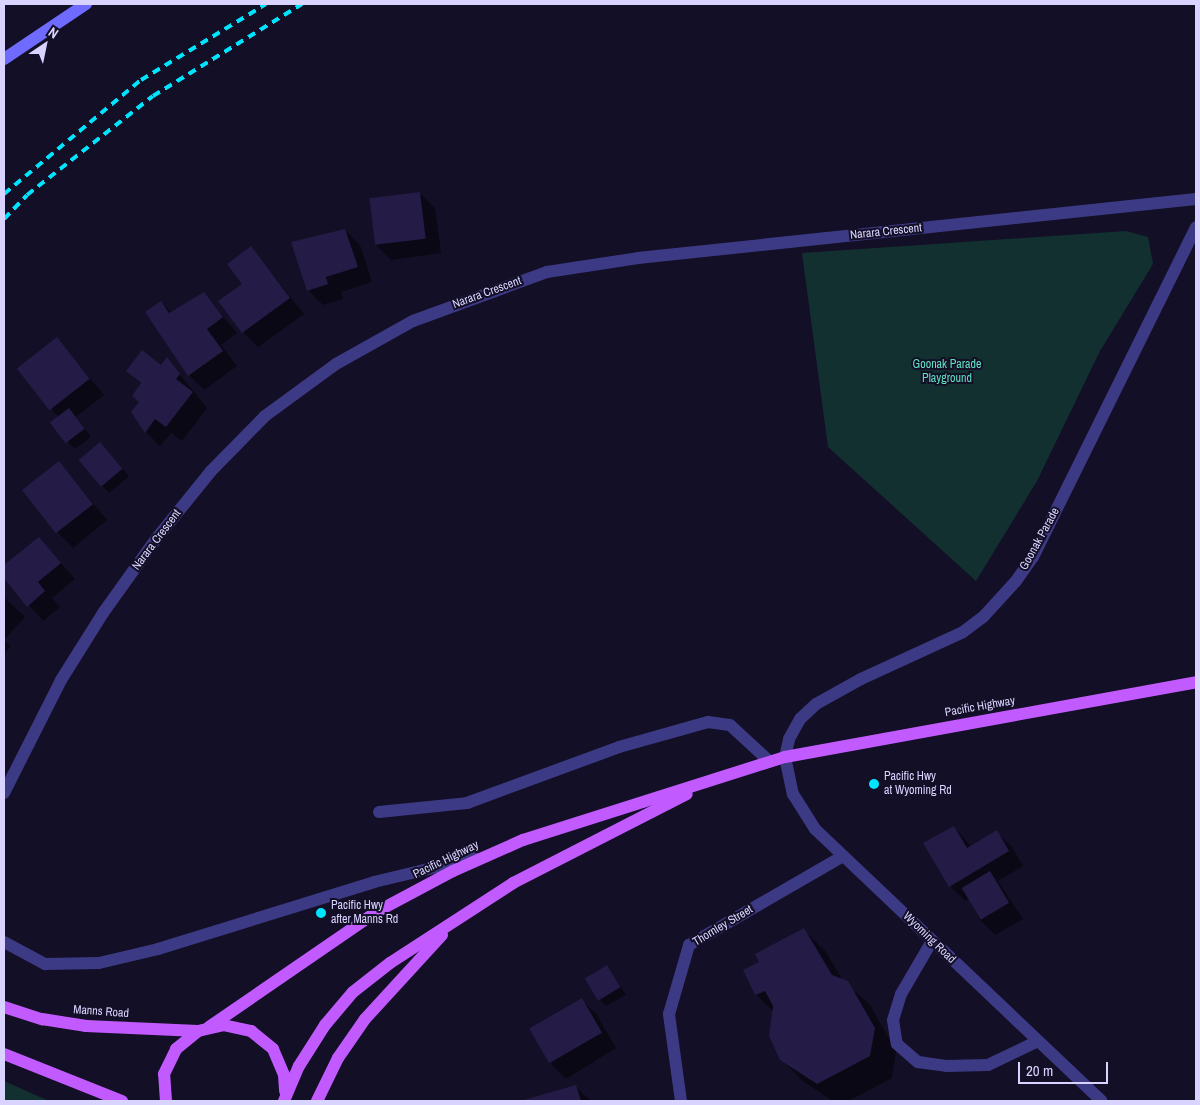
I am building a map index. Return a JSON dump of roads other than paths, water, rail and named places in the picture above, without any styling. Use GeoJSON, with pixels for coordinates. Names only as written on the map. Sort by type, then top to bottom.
{"type":"FeatureCollection","features":[{"type":"Feature","properties":{"kind":"main road"},"geometry":{"type":"LineString","coordinates":[[4,59],[86,4]]}},
{"type":"Feature","properties":{"kind":"main road","name":"Pacific Highway"},"geometry":{"type":"LineString","coordinates":[[166,1101],[164,1074],[169,1061],[186,1039],[347,930],[482,856],[603,813],[785,757],[1196,682]]}},
{"type":"Feature","properties":{"kind":"main road","name":"Pacific Highway"},"geometry":{"type":"LineString","coordinates":[[284,1101],[299,1066],[339,1006],[390,962],[513,883],[603,835],[724,776]]}},
{"type":"Feature","properties":{"kind":"main road"},"geometry":{"type":"LineString","coordinates":[[317,1101],[338,1058],[365,1019],[405,972],[466,913]]}},
{"type":"Feature","properties":{"kind":"main road","name":"Manns Road"},"geometry":{"type":"LineString","coordinates":[[4,1007],[42,1019],[78,1025],[203,1029],[237,1026],[263,1038],[280,1061],[286,1089],[284,1101]]}},
{"type":"Feature","properties":{"kind":"main road"},"geometry":{"type":"LineString","coordinates":[[4,1054],[122,1101]]}},
{"type":"Feature","properties":{"kind":"street","name":"Narara Crescent"},"geometry":{"type":"LineString","coordinates":[[4,793],[61,680],[103,613],[156,539],[211,471],[265,416],[336,364],[412,321],[482,294],[565,269],[638,258],[1196,199]]}},
{"type":"Feature","properties":{"kind":"street","name":"Goonak Parade"},"geometry":{"type":"LineString","coordinates":[[785,757],[793,730],[816,704],[860,679],[963,632],[984,616],[1016,581],[1033,557],[1196,227]]}},
{"type":"Feature","properties":{"kind":"street"},"geometry":{"type":"LineString","coordinates":[[378,812],[467,803],[618,747],[708,722],[730,725],[769,762]]}},
{"type":"Feature","properties":{"kind":"street","name":"Wyoming Road"},"geometry":{"type":"LineString","coordinates":[[785,757],[798,806],[843,856],[1102,1101]]}},
{"type":"Feature","properties":{"kind":"street"},"geometry":{"type":"LineString","coordinates":[[4,942],[45,964],[99,963],[158,949],[374,882],[482,856]]}},
{"type":"Feature","properties":{"kind":"street","name":"Thornley Street"},"geometry":{"type":"LineString","coordinates":[[682,1101],[669,1014],[689,945],[843,856]]}},
{"type":"Feature","properties":{"kind":"street"},"geometry":{"type":"LineString","coordinates":[[932,941],[901,994],[893,1020],[898,1044],[918,1062],[979,1066],[1014,1055],[1038,1041]]}},
{"type":"Feature","properties":{"kind":"railway"},"geometry":{"type":"LineString","coordinates":[[4,194],[141,80],[266,4]]}},
{"type":"Feature","properties":{"kind":"railway"},"geometry":{"type":"LineString","coordinates":[[4,219],[27,195],[153,96],[302,4]]}},
{"type":"Feature","properties":{"kind":"place","name":"Pacific Hwy at Wyoming Rd"},"geometry":{"type":"Point","coordinates":[874,784]}},
{"type":"Feature","properties":{"kind":"place","name":"Pacific Hwy after Manns Rd"},"geometry":{"type":"Point","coordinates":[321,913]}},
{"type":"Feature","properties":{"kind":"park label","name":"Goonak Parade Playground"},"geometry":{"type":"Point","coordinates":[947,372]}}]}
